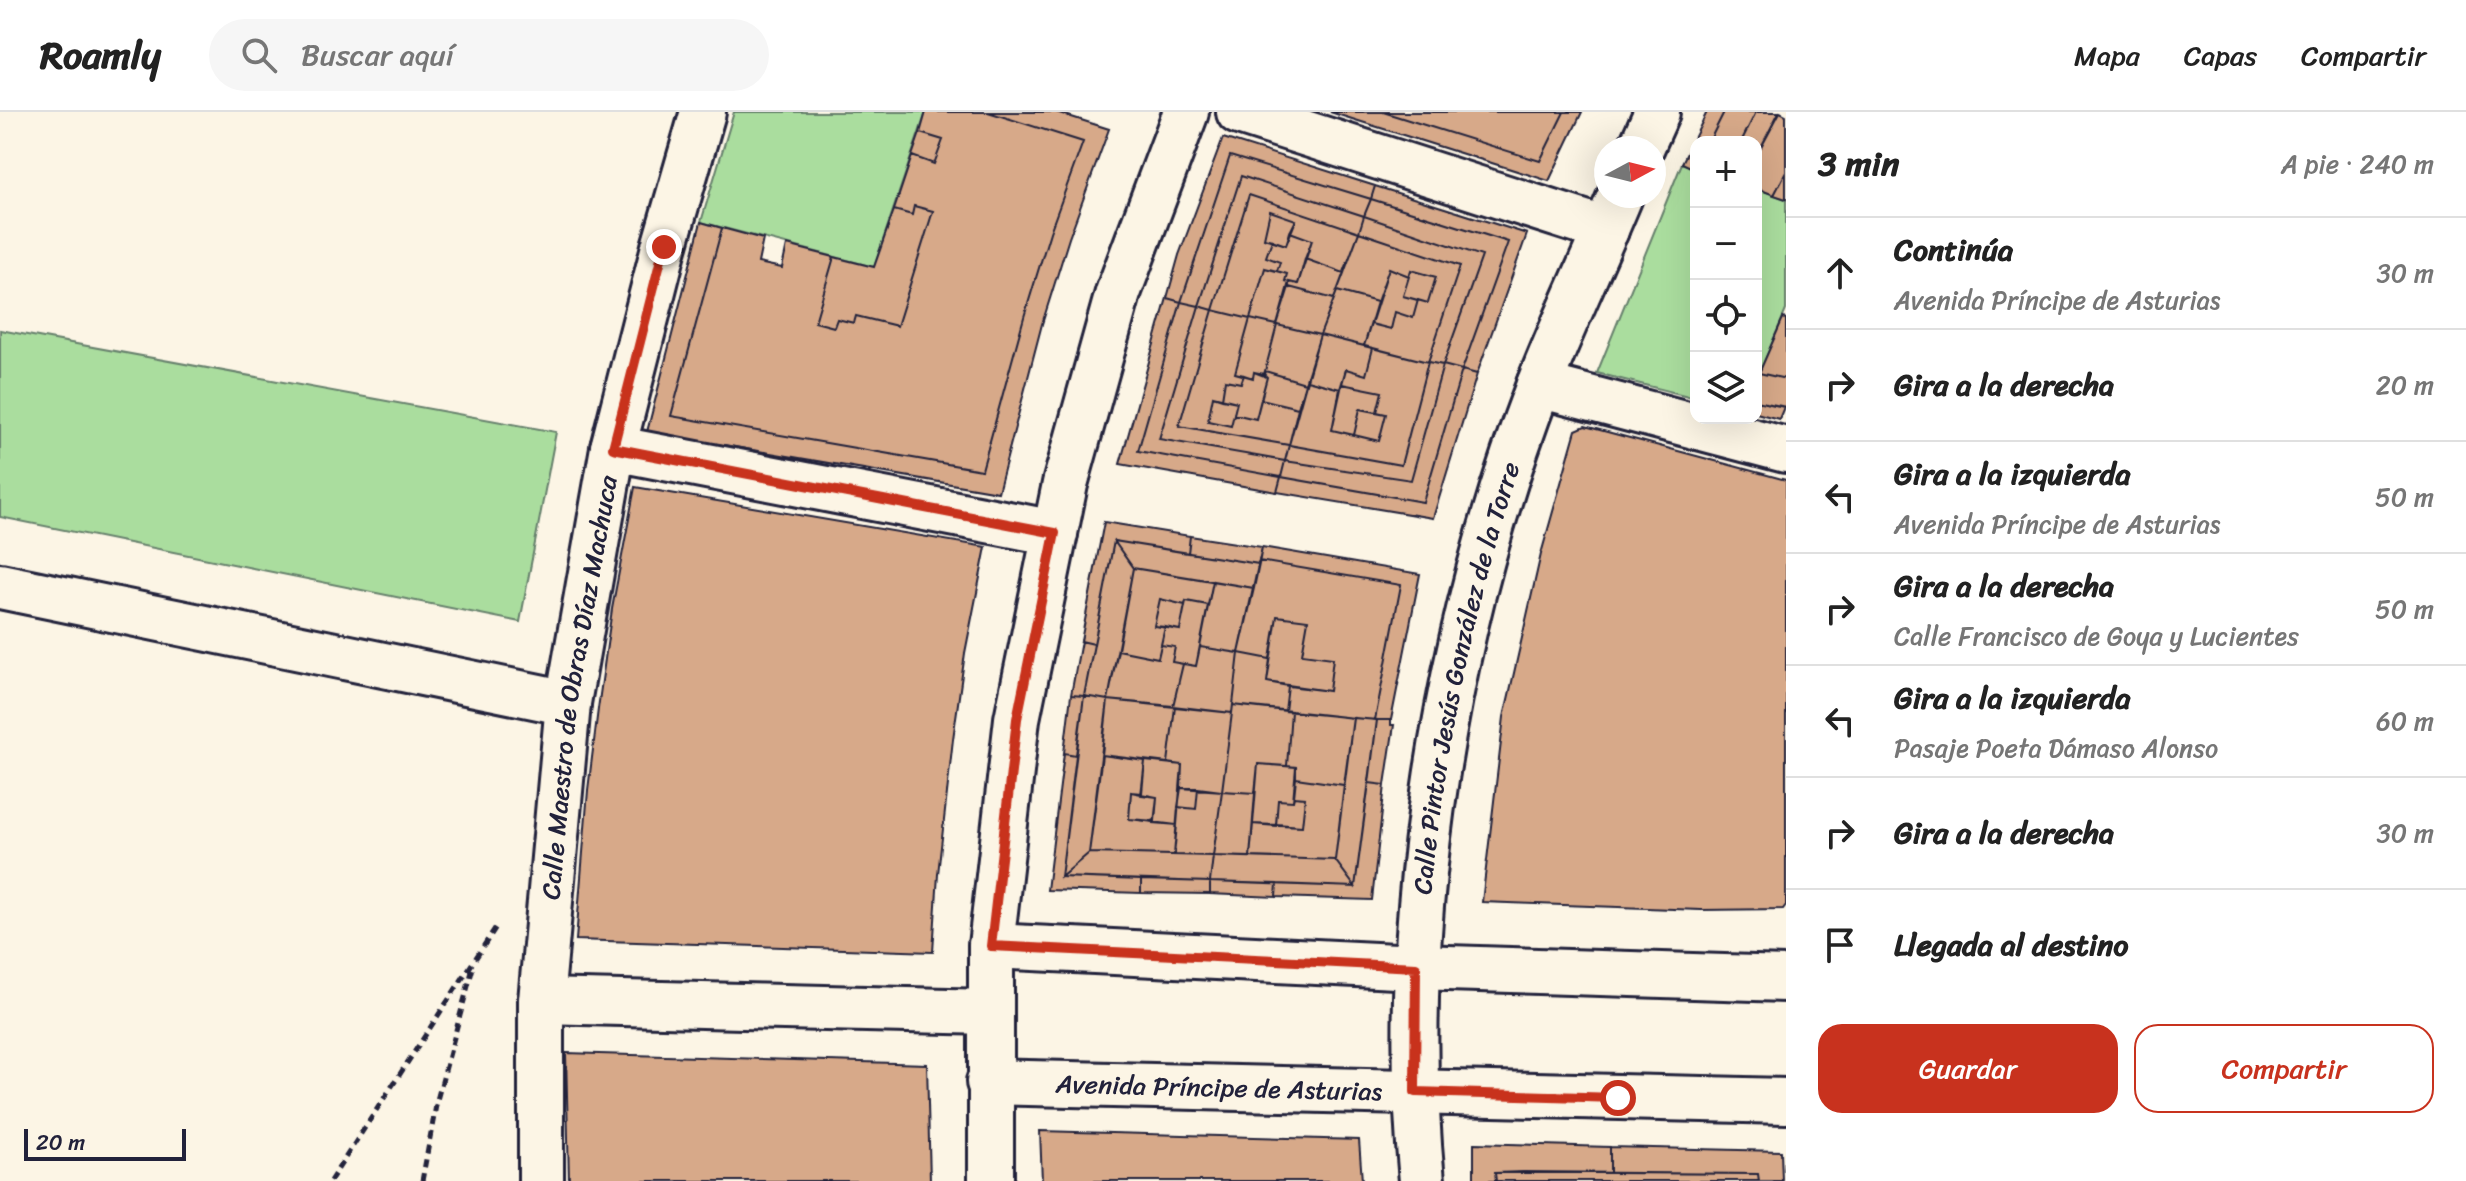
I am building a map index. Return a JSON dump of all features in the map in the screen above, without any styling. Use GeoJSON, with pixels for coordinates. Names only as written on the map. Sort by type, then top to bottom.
{"type":"FeatureCollection","features":[{"type":"Feature","properties":{"kind":"street","name":"Calle Maestro de Obras Díaz Machuca"},"geometry":{"type":"LineString","coordinates":[[541,1181],[541,1001],[568,703],[613,448],[664,247],[703,112]]}},
{"type":"Feature","properties":{"kind":"street"},"geometry":{"type":"LineString","coordinates":[[991,1181],[991,946],[1017,719],[1065,484],[1118,293],[1186,112]]}},
{"type":"Feature","properties":{"kind":"street"},"geometry":{"type":"LineString","coordinates":[[1239,112],[1613,213]]}},
{"type":"Feature","properties":{"kind":"street"},"geometry":{"type":"LineString","coordinates":[[1646,136],[1657,112]]}},
{"type":"Feature","properties":{"kind":"street","name":"Calle Pintor Jesús González de la Torre"},"geometry":{"type":"LineString","coordinates":[[1422,1181],[1415,1092],[1416,967],[1435,789],[1468,614],[1539,385],[1613,213]]}},
{"type":"Feature","properties":{"kind":"street"},"geometry":{"type":"LineString","coordinates":[[1539,385],[1786,450]]}},
{"type":"Feature","properties":{"kind":"street"},"geometry":{"type":"LineString","coordinates":[[613,448],[1055,533]]}},
{"type":"Feature","properties":{"kind":"street"},"geometry":{"type":"LineString","coordinates":[[0,586],[568,703]]}},
{"type":"Feature","properties":{"kind":"street"},"geometry":{"type":"LineString","coordinates":[[991,946],[1416,967],[1786,979]]}},
{"type":"Feature","properties":{"kind":"street"},"geometry":{"type":"LineString","coordinates":[[541,1001],[990,1012]]}},
{"type":"Feature","properties":{"kind":"street","name":"Avenida Príncipe de Asturias"},"geometry":{"type":"LineString","coordinates":[[989,1082],[1786,1101]]}},
{"type":"Feature","properties":{"kind":"path"},"geometry":{"type":"LineString","coordinates":[[330,1181],[500,920]]}},
{"type":"Feature","properties":{"kind":"path"},"geometry":{"type":"LineString","coordinates":[[422,1181],[437,1100],[476,957]]}},
{"type":"Feature","properties":{"kind":"green space"},"geometry":{"type":"Polygon","coordinates":[[[734,112],[926,112],[874,267],[701,222],[734,112]]]}},
{"type":"Feature","properties":{"kind":"green space"},"geometry":{"type":"Polygon","coordinates":[[[1682,163],[1690,166],[1690,396],[1597,373],[1682,163]]]}},
{"type":"Feature","properties":{"kind":"green space"},"geometry":{"type":"Polygon","coordinates":[[[1762,190],[1786,199],[1786,310],[1762,367],[1762,190]]]}},
{"type":"Feature","properties":{"kind":"green space"},"geometry":{"type":"Polygon","coordinates":[[[0,330],[556,432],[520,622],[0,517],[0,330]]]}},
{"type":"Feature","properties":{"kind":"building"},"geometry":{"type":"Polygon","coordinates":[[[926,112],[988,112],[1083,142],[1050,232],[982,470],[671,416],[722,228],[763,239],[758,263],[782,268],[787,245],[834,257],[815,322],[834,327],[837,319],[854,323],[856,316],[897,326],[933,211],[914,206],[912,215],[894,210],[912,156],[934,164],[943,140],[920,133],[926,112]]]}},
{"type":"Feature","properties":{"kind":"building"},"geometry":{"type":"Polygon","coordinates":[[[988,112],[1056,112],[1109,129],[1069,238],[1042,324],[998,492],[647,432],[701,222],[722,228],[671,416],[982,470],[1050,232],[1083,142],[988,112]]]}},
{"type":"Feature","properties":{"kind":"building"},"geometry":{"type":"Polygon","coordinates":[[[1330,112],[1383,112],[1540,161],[1564,112],[1582,112],[1549,181],[1330,112]]]}},
{"type":"Feature","properties":{"kind":"building"},"geometry":{"type":"Polygon","coordinates":[[[1383,112],[1564,112],[1540,161],[1383,112]]]}},
{"type":"Feature","properties":{"kind":"building"},"geometry":{"type":"Polygon","coordinates":[[[1707,112],[1724,112],[1712,136],[1695,136],[1707,112]]]}},
{"type":"Feature","properties":{"kind":"building"},"geometry":{"type":"Polygon","coordinates":[[[1724,112],[1756,112],[1744,136],[1712,136],[1724,112]]]}},
{"type":"Feature","properties":{"kind":"building"},"geometry":{"type":"Polygon","coordinates":[[[1756,112],[1779,112],[1762,145],[1762,136],[1744,136],[1756,112]]]}},
{"type":"Feature","properties":{"kind":"building"},"geometry":{"type":"Polygon","coordinates":[[[1780,112],[1786,115],[1786,172],[1774,195],[1762,190],[1762,146],[1780,112]]]}},
{"type":"Feature","properties":{"kind":"building"},"geometry":{"type":"Polygon","coordinates":[[[920,133],[943,140],[934,164],[912,156],[920,133]]]}},
{"type":"Feature","properties":{"kind":"building"},"geometry":{"type":"Polygon","coordinates":[[[1223,138],[1375,186],[1371,199],[1230,156],[1181,302],[1167,298],[1179,255],[1223,138]]]}},
{"type":"Feature","properties":{"kind":"building"},"geometry":{"type":"Polygon","coordinates":[[[1690,147],[1690,167],[1682,163],[1690,147]]]}},
{"type":"Feature","properties":{"kind":"building"},"geometry":{"type":"Polygon","coordinates":[[[1230,156],[1371,199],[1364,216],[1241,176],[1199,306],[1181,302],[1230,156]]]}},
{"type":"Feature","properties":{"kind":"building"},"geometry":{"type":"Polygon","coordinates":[[[1786,172],[1786,199],[1774,195],[1786,172]]]}},
{"type":"Feature","properties":{"kind":"building"},"geometry":{"type":"Polygon","coordinates":[[[1241,176],[1364,216],[1359,232],[1249,195],[1213,310],[1199,306],[1241,176]]]}},
{"type":"Feature","properties":{"kind":"building"},"geometry":{"type":"Polygon","coordinates":[[[1375,186],[1527,234],[1477,374],[1462,370],[1508,242],[1371,199],[1375,186]]]}},
{"type":"Feature","properties":{"kind":"building"},"geometry":{"type":"Polygon","coordinates":[[[1249,195],[1359,232],[1344,273],[1305,259],[1312,240],[1290,232],[1296,220],[1270,211],[1264,238],[1272,240],[1266,257],[1280,262],[1277,271],[1265,268],[1250,319],[1213,310],[1249,195]]]}},
{"type":"Feature","properties":{"kind":"building"},"geometry":{"type":"Polygon","coordinates":[[[1371,199],[1508,242],[1462,370],[1443,365],[1482,256],[1364,216],[1371,199]]]}},
{"type":"Feature","properties":{"kind":"building"},"geometry":{"type":"Polygon","coordinates":[[[914,206],[933,211],[897,326],[856,316],[854,323],[837,319],[834,327],[815,322],[834,257],[874,267],[894,210],[912,215],[914,206]]]}},
{"type":"Feature","properties":{"kind":"building"},"geometry":{"type":"Polygon","coordinates":[[[1270,211],[1296,220],[1286,245],[1264,238],[1270,211]]]}},
{"type":"Feature","properties":{"kind":"building"},"geometry":{"type":"Polygon","coordinates":[[[1364,216],[1482,256],[1443,365],[1428,362],[1460,266],[1359,232],[1364,216]]]}},
{"type":"Feature","properties":{"kind":"building"},"geometry":{"type":"Polygon","coordinates":[[[1290,232],[1312,240],[1298,284],[1285,281],[1287,274],[1277,271],[1280,262],[1266,257],[1272,240],[1286,245],[1290,232]]]}},
{"type":"Feature","properties":{"kind":"building"},"geometry":{"type":"Polygon","coordinates":[[[1359,232],[1460,266],[1428,362],[1364,346],[1371,324],[1391,329],[1395,312],[1413,318],[1418,300],[1428,303],[1436,277],[1411,270],[1409,276],[1389,268],[1377,302],[1337,291],[1359,232]]]}},
{"type":"Feature","properties":{"kind":"building"},"geometry":{"type":"Polygon","coordinates":[[[1305,259],[1344,273],[1334,299],[1289,287],[1289,282],[1298,284],[1305,259]]]}},
{"type":"Feature","properties":{"kind":"building"},"geometry":{"type":"Polygon","coordinates":[[[1265,268],[1287,274],[1285,281],[1289,282],[1277,325],[1250,319],[1265,268]]]}},
{"type":"Feature","properties":{"kind":"building"},"geometry":{"type":"Polygon","coordinates":[[[1389,268],[1409,276],[1403,296],[1418,300],[1413,318],[1395,312],[1391,329],[1371,324],[1389,268]]]}},
{"type":"Feature","properties":{"kind":"building"},"geometry":{"type":"Polygon","coordinates":[[[1411,270],[1436,277],[1428,303],[1403,296],[1411,270]]]}},
{"type":"Feature","properties":{"kind":"building"},"geometry":{"type":"Polygon","coordinates":[[[1289,287],[1334,299],[1320,335],[1277,325],[1289,287]]]}},
{"type":"Feature","properties":{"kind":"building"},"geometry":{"type":"Polygon","coordinates":[[[1337,291],[1377,302],[1364,346],[1320,335],[1337,291]]]}},
{"type":"Feature","properties":{"kind":"building"},"geometry":{"type":"Polygon","coordinates":[[[1167,298],[1181,302],[1138,451],[1281,477],[1277,492],[1120,464],[1167,298]]]}},
{"type":"Feature","properties":{"kind":"building"},"geometry":{"type":"Polygon","coordinates":[[[1181,302],[1199,306],[1159,439],[1285,461],[1281,477],[1138,451],[1181,302]]]}},
{"type":"Feature","properties":{"kind":"building"},"geometry":{"type":"Polygon","coordinates":[[[1199,306],[1213,310],[1179,426],[1289,445],[1285,461],[1159,439],[1199,306]]]}},
{"type":"Feature","properties":{"kind":"building"},"geometry":{"type":"Polygon","coordinates":[[[1213,310],[1250,319],[1235,373],[1244,375],[1241,383],[1225,380],[1222,399],[1213,396],[1208,421],[1231,426],[1234,414],[1256,419],[1261,399],[1298,408],[1289,445],[1179,426],[1213,310]]]}},
{"type":"Feature","properties":{"kind":"building"},"geometry":{"type":"Polygon","coordinates":[[[1783,318],[1786,319],[1786,379],[1762,374],[1762,366],[1783,318]]]}},
{"type":"Feature","properties":{"kind":"building"},"geometry":{"type":"Polygon","coordinates":[[[1250,319],[1277,325],[1264,374],[1254,372],[1253,378],[1235,373],[1250,319]]]}},
{"type":"Feature","properties":{"kind":"building"},"geometry":{"type":"Polygon","coordinates":[[[1277,325],[1320,335],[1305,383],[1265,371],[1277,325]]]}},
{"type":"Feature","properties":{"kind":"building"},"geometry":{"type":"Polygon","coordinates":[[[1320,335],[1373,348],[1366,375],[1346,369],[1340,389],[1307,380],[1320,335]]]}},
{"type":"Feature","properties":{"kind":"building"},"geometry":{"type":"Polygon","coordinates":[[[1373,348],[1428,362],[1401,465],[1289,445],[1307,380],[1340,389],[1332,430],[1379,441],[1386,414],[1377,412],[1382,392],[1342,384],[1346,369],[1366,375],[1373,348]]]}},
{"type":"Feature","properties":{"kind":"building"},"geometry":{"type":"Polygon","coordinates":[[[1428,362],[1443,365],[1411,480],[1285,461],[1289,445],[1401,465],[1428,362]]]}},
{"type":"Feature","properties":{"kind":"building"},"geometry":{"type":"Polygon","coordinates":[[[1443,365],[1462,370],[1423,502],[1281,477],[1285,461],[1411,480],[1443,365]]]}},
{"type":"Feature","properties":{"kind":"building"},"geometry":{"type":"Polygon","coordinates":[[[1462,370],[1477,374],[1433,518],[1277,492],[1281,477],[1423,502],[1462,370]]]}},
{"type":"Feature","properties":{"kind":"building"},"geometry":{"type":"Polygon","coordinates":[[[1265,371],[1305,383],[1298,408],[1261,399],[1267,377],[1265,371]]]}},
{"type":"Feature","properties":{"kind":"building"},"geometry":{"type":"Polygon","coordinates":[[[1254,372],[1267,377],[1256,419],[1234,414],[1237,402],[1222,399],[1225,380],[1241,383],[1244,375],[1253,378],[1254,372]]]}},
{"type":"Feature","properties":{"kind":"building"},"geometry":{"type":"Polygon","coordinates":[[[1762,374],[1786,379],[1786,407],[1762,402],[1762,374]]]}},
{"type":"Feature","properties":{"kind":"building"},"geometry":{"type":"Polygon","coordinates":[[[1342,384],[1382,392],[1377,412],[1360,409],[1354,435],[1332,430],[1342,384]]]}},
{"type":"Feature","properties":{"kind":"building"},"geometry":{"type":"Polygon","coordinates":[[[1213,396],[1237,402],[1231,426],[1208,421],[1213,396]]]}},
{"type":"Feature","properties":{"kind":"building"},"geometry":{"type":"Polygon","coordinates":[[[1762,402],[1784,407],[1779,419],[1762,415],[1762,402]]]}},
{"type":"Feature","properties":{"kind":"building"},"geometry":{"type":"Polygon","coordinates":[[[1360,409],[1386,414],[1379,441],[1354,435],[1360,409]]]}},
{"type":"Feature","properties":{"kind":"building"},"geometry":{"type":"Polygon","coordinates":[[[1585,426],[1786,480],[1786,905],[1783,909],[1701,910],[1482,902],[1504,717],[1541,554],[1576,430],[1585,426]]]}},
{"type":"Feature","properties":{"kind":"building"},"geometry":{"type":"Polygon","coordinates":[[[635,487],[986,547],[965,653],[953,739],[933,952],[576,940],[598,709],[612,609],[635,487]]]}},
{"type":"Feature","properties":{"kind":"building"},"geometry":{"type":"Polygon","coordinates":[[[1104,522],[1190,536],[1188,553],[1114,541],[1094,644],[1081,641],[1104,522]]]}},
{"type":"Feature","properties":{"kind":"building"},"geometry":{"type":"Polygon","coordinates":[[[1190,536],[1262,547],[1259,564],[1188,553],[1190,536]]]}},
{"type":"Feature","properties":{"kind":"building"},"geometry":{"type":"Polygon","coordinates":[[[1114,541],[1133,568],[1108,700],[1084,696],[1114,541]]]}},
{"type":"Feature","properties":{"kind":"building"},"geometry":{"type":"Polygon","coordinates":[[[1114,541],[1259,564],[1254,588],[1133,568],[1114,541]]]}},
{"type":"Feature","properties":{"kind":"building"},"geometry":{"type":"Polygon","coordinates":[[[1262,547],[1420,574],[1391,720],[1375,720],[1401,585],[1259,561],[1262,547]]]}},
{"type":"Feature","properties":{"kind":"building"},"geometry":{"type":"Polygon","coordinates":[[[1259,561],[1401,585],[1375,720],[1285,711],[1288,686],[1329,691],[1333,658],[1302,654],[1308,620],[1277,616],[1270,659],[1239,653],[1259,561]]]}},
{"type":"Feature","properties":{"kind":"building"},"geometry":{"type":"Polygon","coordinates":[[[1133,568],[1213,581],[1208,605],[1186,601],[1185,605],[1160,599],[1154,626],[1165,627],[1158,658],[1118,650],[1133,568]]]}},
{"type":"Feature","properties":{"kind":"building"},"geometry":{"type":"Polygon","coordinates":[[[1213,581],[1254,588],[1239,653],[1200,647],[1213,581]]]}},
{"type":"Feature","properties":{"kind":"building"},"geometry":{"type":"Polygon","coordinates":[[[1160,599],[1185,605],[1180,630],[1154,626],[1160,599]]]}},
{"type":"Feature","properties":{"kind":"building"},"geometry":{"type":"Polygon","coordinates":[[[1186,601],[1208,605],[1196,666],[1172,662],[1175,647],[1161,645],[1165,627],[1180,630],[1186,601]]]}},
{"type":"Feature","properties":{"kind":"building"},"geometry":{"type":"Polygon","coordinates":[[[1277,616],[1308,620],[1302,654],[1333,658],[1329,691],[1267,682],[1277,616]]]}},
{"type":"Feature","properties":{"kind":"building"},"geometry":{"type":"Polygon","coordinates":[[[1081,641],[1094,644],[1084,696],[1071,695],[1081,641]]]}},
{"type":"Feature","properties":{"kind":"building"},"geometry":{"type":"Polygon","coordinates":[[[1161,645],[1175,647],[1172,662],[1183,664],[1173,706],[1108,700],[1118,650],[1158,658],[1161,645]]]}},
{"type":"Feature","properties":{"kind":"building"},"geometry":{"type":"Polygon","coordinates":[[[1200,647],[1239,653],[1232,713],[1173,706],[1183,664],[1196,666],[1200,647]]]}},
{"type":"Feature","properties":{"kind":"building"},"geometry":{"type":"Polygon","coordinates":[[[1239,653],[1270,659],[1267,682],[1288,686],[1285,711],[1233,705],[1239,653]]]}},
{"type":"Feature","properties":{"kind":"building"},"geometry":{"type":"Polygon","coordinates":[[[1071,695],[1084,696],[1076,755],[1064,753],[1071,695]]]}},
{"type":"Feature","properties":{"kind":"building"},"geometry":{"type":"Polygon","coordinates":[[[1084,696],[1108,700],[1089,853],[1061,877],[1084,696]]]}},
{"type":"Feature","properties":{"kind":"building"},"geometry":{"type":"Polygon","coordinates":[[[1108,700],[1175,707],[1168,763],[1102,755],[1108,700]]]}},
{"type":"Feature","properties":{"kind":"building"},"geometry":{"type":"Polygon","coordinates":[[[1233,705],[1291,711],[1287,766],[1258,764],[1255,793],[1222,791],[1233,705]]]}},
{"type":"Feature","properties":{"kind":"building"},"geometry":{"type":"Polygon","coordinates":[[[1175,707],[1232,713],[1222,791],[1181,788],[1182,765],[1168,763],[1175,707]]]}},
{"type":"Feature","properties":{"kind":"building"},"geometry":{"type":"Polygon","coordinates":[[[1291,711],[1353,718],[1344,785],[1296,778],[1296,767],[1287,766],[1291,711]]]}},
{"type":"Feature","properties":{"kind":"building"},"geometry":{"type":"Polygon","coordinates":[[[1353,718],[1377,720],[1355,887],[1335,860],[1353,718]]]}},
{"type":"Feature","properties":{"kind":"building"},"geometry":{"type":"Polygon","coordinates":[[[1377,720],[1391,720],[1391,725],[1394,725],[1385,785],[1369,783],[1377,720]]]}},
{"type":"Feature","properties":{"kind":"building"},"geometry":{"type":"Polygon","coordinates":[[[1064,753],[1076,755],[1061,877],[1141,880],[1141,893],[1047,890],[1064,753]]]}},
{"type":"Feature","properties":{"kind":"building"},"geometry":{"type":"Polygon","coordinates":[[[1102,755],[1145,761],[1142,793],[1131,792],[1129,819],[1177,825],[1174,855],[1089,853],[1102,755]]]}},
{"type":"Feature","properties":{"kind":"building"},"geometry":{"type":"Polygon","coordinates":[[[1145,761],[1182,765],[1177,825],[1154,823],[1157,797],[1141,795],[1145,761]]]}},
{"type":"Feature","properties":{"kind":"building"},"geometry":{"type":"Polygon","coordinates":[[[1258,764],[1296,767],[1293,801],[1278,800],[1276,826],[1253,824],[1258,764]]]}},
{"type":"Feature","properties":{"kind":"building"},"geometry":{"type":"Polygon","coordinates":[[[1296,778],[1344,785],[1335,860],[1250,857],[1253,824],[1302,826],[1305,798],[1294,797],[1296,778]]]}},
{"type":"Feature","properties":{"kind":"building"},"geometry":{"type":"Polygon","coordinates":[[[1369,783],[1385,785],[1372,900],[1276,897],[1277,884],[1355,887],[1369,783]]]}},
{"type":"Feature","properties":{"kind":"building"},"geometry":{"type":"Polygon","coordinates":[[[1181,788],[1198,788],[1196,809],[1178,807],[1181,788]]]}},
{"type":"Feature","properties":{"kind":"building"},"geometry":{"type":"Polygon","coordinates":[[[1198,788],[1222,791],[1213,856],[1174,855],[1178,807],[1196,809],[1198,788]]]}},
{"type":"Feature","properties":{"kind":"building"},"geometry":{"type":"Polygon","coordinates":[[[1222,791],[1255,793],[1250,857],[1213,856],[1222,791]]]}},
{"type":"Feature","properties":{"kind":"building"},"geometry":{"type":"Polygon","coordinates":[[[1131,792],[1157,797],[1155,821],[1129,819],[1131,792]]]}},
{"type":"Feature","properties":{"kind":"building"},"geometry":{"type":"Polygon","coordinates":[[[1294,797],[1305,798],[1302,826],[1276,824],[1278,800],[1293,801],[1294,797]]]}},
{"type":"Feature","properties":{"kind":"building"},"geometry":{"type":"Polygon","coordinates":[[[1089,853],[1213,856],[1210,882],[1061,877],[1089,853]]]}},
{"type":"Feature","properties":{"kind":"building"},"geometry":{"type":"Polygon","coordinates":[[[1213,856],[1335,860],[1355,887],[1210,882],[1213,856]]]}},
{"type":"Feature","properties":{"kind":"building"},"geometry":{"type":"Polygon","coordinates":[[[1141,880],[1210,882],[1210,894],[1141,893],[1141,880]]]}},
{"type":"Feature","properties":{"kind":"building"},"geometry":{"type":"Polygon","coordinates":[[[1210,882],[1277,884],[1276,897],[1210,894],[1210,882]]]}},
{"type":"Feature","properties":{"kind":"building"},"geometry":{"type":"Polygon","coordinates":[[[566,1053],[927,1064],[930,1181],[569,1181],[566,1053]]]}},
{"type":"Feature","properties":{"kind":"building"},"geometry":{"type":"Polygon","coordinates":[[[1040,1131],[1359,1140],[1362,1181],[1042,1181],[1040,1131]]]}},
{"type":"Feature","properties":{"kind":"building"},"geometry":{"type":"Polygon","coordinates":[[[1474,1143],[1610,1147],[1610,1173],[1495,1173],[1496,1181],[1474,1181],[1474,1143]]]}},
{"type":"Feature","properties":{"kind":"building"},"geometry":{"type":"Polygon","coordinates":[[[1610,1147],[1781,1151],[1782,1181],[1759,1181],[1758,1174],[1610,1173],[1610,1147]]]}},
{"type":"Feature","properties":{"kind":"building"},"geometry":{"type":"Polygon","coordinates":[[[1495,1173],[1758,1174],[1759,1181],[1496,1181],[1495,1173]]]}},
{"type":"Feature","properties":{"kind":"route"},"geometry":{"type":"LineString","coordinates":[[664,247],[613,448],[1055,533],[1017,719],[991,946],[1416,967],[1415,1092],[1618,1098]]}}]}
